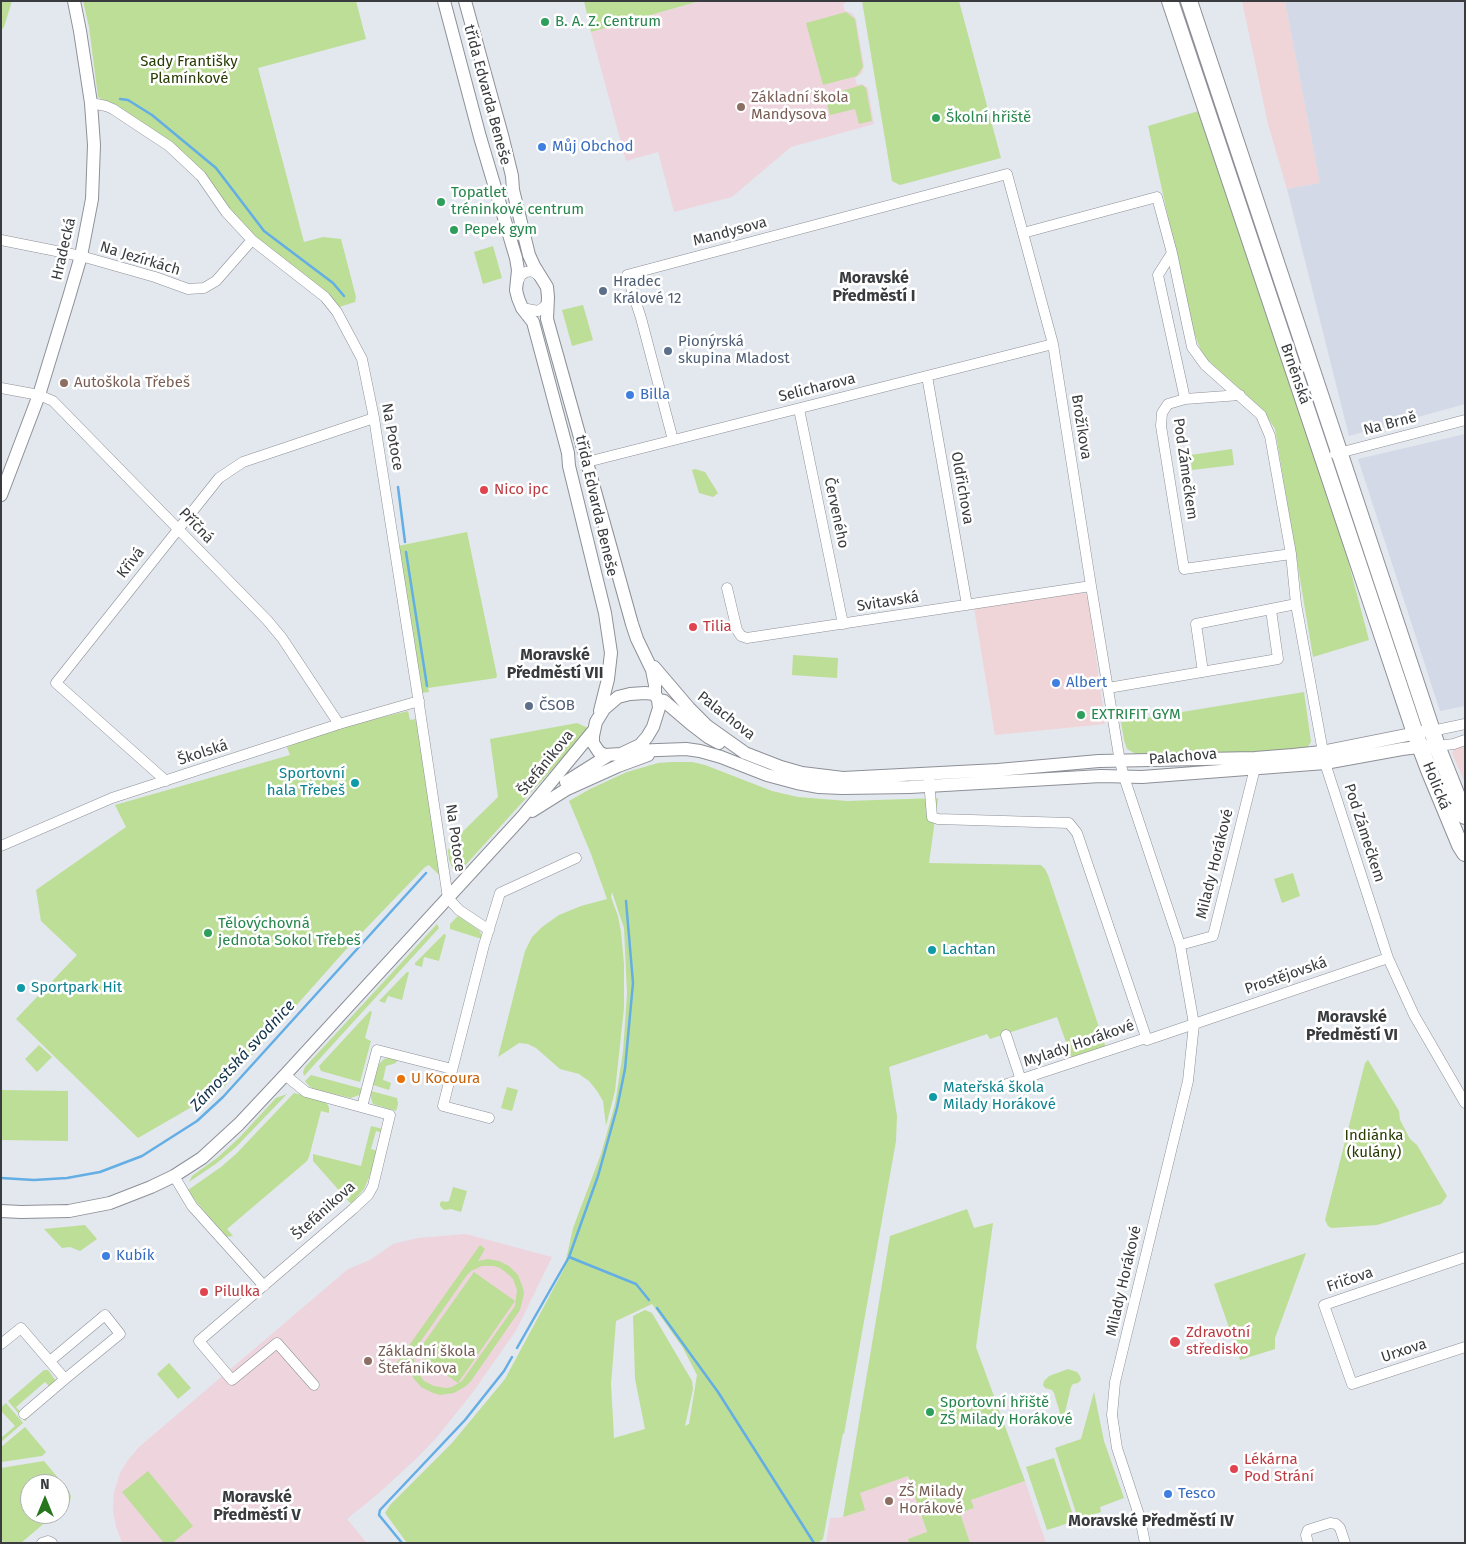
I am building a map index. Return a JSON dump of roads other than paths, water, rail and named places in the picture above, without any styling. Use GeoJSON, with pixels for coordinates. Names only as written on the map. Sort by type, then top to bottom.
{"type":"FeatureCollection","features":[{"type":"Feature","properties":{"kind":"main road","name":"Brněnská"},"geometry":{"type":"LineString","coordinates":[[1170,1],[1417,740]]}},
{"type":"Feature","properties":{"kind":"main road","name":"Brněnská"},"geometry":{"type":"LineString","coordinates":[[1189,1],[1435,739]]}},
{"type":"Feature","properties":{"kind":"main road","name":"Holická"},"geometry":{"type":"LineString","coordinates":[[1435,739],[1465,816]]}},
{"type":"Feature","properties":{"kind":"main road","name":"Holická"},"geometry":{"type":"LineString","coordinates":[[1417,740],[1465,853]]}},
{"type":"Feature","properties":{"kind":"street","name":"Hradecká"},"geometry":{"type":"LineString","coordinates":[[1,495],[38,395],[81,256],[92,199],[94,145],[91,103],[74,1]]}},
{"type":"Feature","properties":{"kind":"street","name":"třída Edvarda Beneše"},"geometry":{"type":"LineString","coordinates":[[444,1],[480,137],[516,258],[518,298],[522,308],[533,322],[568,452],[569,466],[605,613],[610,665],[598,716]]}},
{"type":"Feature","properties":{"kind":"street","name":"třída Edvarda Beneše"},"geometry":{"type":"LineString","coordinates":[[465,1],[502,135],[529,255],[547,287],[547,319],[632,624],[644,654]]}},
{"type":"Feature","properties":{"kind":"street","name":"Na Potoce"},"geometry":{"type":"LineString","coordinates":[[91,103],[112,109],[168,146],[201,176],[226,212],[252,240],[325,297],[337,312],[362,359],[374,418],[448,898]]}},
{"type":"Feature","properties":{"kind":"street","name":"Brožíkova"},"geometry":{"type":"LineString","coordinates":[[1007,174],[1053,344],[1090,586],[1120,762]]}},
{"type":"Feature","properties":{"kind":"street","name":"Mandysova"},"geometry":{"type":"LineString","coordinates":[[673,440],[641,318],[627,275],[1007,174]]}},
{"type":"Feature","properties":{"kind":"street","name":"Pod Zámečkem"},"geometry":{"type":"LineString","coordinates":[[1023,233],[1157,196],[1172,253],[1192,347],[1205,365],[1261,415],[1270,436],[1291,554],[1296,604],[1324,758],[1388,958],[1414,1015],[1465,1103]]}},
{"type":"Feature","properties":{"kind":"street","name":"Na Jezírkách"},"geometry":{"type":"LineString","coordinates":[[1,240],[81,256],[155,277],[188,289],[204,288],[216,281],[252,240]]}},
{"type":"Feature","properties":{"kind":"street","name":"Pod Zámečkem"},"geometry":{"type":"LineString","coordinates":[[1172,253],[1158,275],[1185,399]]}},
{"type":"Feature","properties":{"kind":"street"},"geometry":{"type":"LineString","coordinates":[[516,285],[521,275],[526,272],[532,271],[542,277]]}},
{"type":"Feature","properties":{"kind":"street"},"geometry":{"type":"LineString","coordinates":[[522,308],[538,311],[548,302]]}},
{"type":"Feature","properties":{"kind":"street","name":"Selicharova"},"geometry":{"type":"LineString","coordinates":[[587,462],[1053,344]]}},
{"type":"Feature","properties":{"kind":"street","name":"Oldřichova"},"geometry":{"type":"LineString","coordinates":[[926,376],[967,605]]}},
{"type":"Feature","properties":{"kind":"street","name":"Příčná"},"geometry":{"type":"LineString","coordinates":[[1,388],[38,395],[53,401],[267,620],[282,638],[339,724]]}},
{"type":"Feature","properties":{"kind":"street","name":"Pod Zámečkem"},"geometry":{"type":"LineString","coordinates":[[1240,395],[1185,399],[1168,404],[1162,413],[1161,426],[1184,569],[1291,554]]}},
{"type":"Feature","properties":{"kind":"street","name":"Červeného"},"geometry":{"type":"LineString","coordinates":[[799,408],[843,624]]}},
{"type":"Feature","properties":{"kind":"street","name":"Křivá"},"geometry":{"type":"LineString","coordinates":[[166,781],[56,683],[219,478],[243,462],[374,418]]}},
{"type":"Feature","properties":{"kind":"street","name":"Na Brně"},"geometry":{"type":"LineString","coordinates":[[1323,457],[1465,420]]}},
{"type":"Feature","properties":{"kind":"street","name":"Svitavská"},"geometry":{"type":"LineString","coordinates":[[727,588],[737,630],[743,638],[756,638],[1090,586]]}},
{"type":"Feature","properties":{"kind":"street"},"geometry":{"type":"LineString","coordinates":[[1203,672],[1196,624],[1296,604]]}},
{"type":"Feature","properties":{"kind":"street"},"geometry":{"type":"LineString","coordinates":[[1108,688],[1278,659],[1270,610]]}},
{"type":"Feature","properties":{"kind":"street"},"geometry":{"type":"LineString","coordinates":[[644,654],[654,674],[656,697],[659,708],[653,727],[640,744],[627,751],[605,755],[596,749],[593,743],[598,716],[618,697],[640,693],[656,697],[664,701],[708,737],[745,753]]}},
{"type":"Feature","properties":{"kind":"street","name":"Palachova"},"geometry":{"type":"LineString","coordinates":[[644,654],[688,708],[707,726],[745,753],[781,767],[821,776],[929,780],[1100,776],[1142,777],[1255,768],[1324,758],[1417,740],[1435,739]]}},
{"type":"Feature","properties":{"kind":"street","name":"Školská"},"geometry":{"type":"LineString","coordinates":[[1,846],[112,798],[339,724],[419,701]]}},
{"type":"Feature","properties":{"kind":"street"},"geometry":{"type":"LineString","coordinates":[[1435,739],[1465,724]]}},
{"type":"Feature","properties":{"kind":"street","name":"Štefánikova"},"geometry":{"type":"LineString","coordinates":[[1,1211],[50,1212],[97,1207],[136,1194],[174,1176],[202,1158],[239,1124],[448,898],[523,816],[594,730]]}},
{"type":"Feature","properties":{"kind":"street"},"geometry":{"type":"LineString","coordinates":[[1435,739],[1454,744],[1465,740]]}},
{"type":"Feature","properties":{"kind":"street","name":"Palachova"},"geometry":{"type":"LineString","coordinates":[[627,751],[686,749],[700,751],[767,775],[797,783],[819,787],[842,788],[929,780],[998,770],[1099,761],[1324,758]]}},
{"type":"Feature","properties":{"kind":"street"},"geometry":{"type":"LineString","coordinates":[[523,816],[568,789],[618,766],[665,750]]}},
{"type":"Feature","properties":{"kind":"street","name":"Štefánikova"},"geometry":{"type":"LineString","coordinates":[[523,816],[565,784],[609,755]]}},
{"type":"Feature","properties":{"kind":"street","name":"Milady Horákové"},"geometry":{"type":"LineString","coordinates":[[1120,762],[1180,945],[1194,1024],[1188,1082],[1115,1382],[1112,1415],[1117,1448],[1140,1518],[1145,1543]]}},
{"type":"Feature","properties":{"kind":"street","name":"Milady Horákové"},"geometry":{"type":"LineString","coordinates":[[1180,945],[1213,936],[1255,768]]}},
{"type":"Feature","properties":{"kind":"street"},"geometry":{"type":"LineString","coordinates":[[929,780],[932,817],[938,819],[1069,823],[1078,833],[1147,1040],[1194,1024]]}},
{"type":"Feature","properties":{"kind":"street"},"geometry":{"type":"LineString","coordinates":[[489,1118],[443,1106],[500,893],[576,858]]}},
{"type":"Feature","properties":{"kind":"street"},"geometry":{"type":"LineString","coordinates":[[448,898],[459,910],[489,930]]}},
{"type":"Feature","properties":{"kind":"street","name":"Prostějovská"},"geometry":{"type":"LineString","coordinates":[[1194,1024],[1388,958]]}},
{"type":"Feature","properties":{"kind":"street","name":"Mylady Horákové"},"geometry":{"type":"LineString","coordinates":[[1006,1035],[1021,1080]]}},
{"type":"Feature","properties":{"kind":"street","name":"Mylady Horákové"},"geometry":{"type":"LineString","coordinates":[[1008,1084],[1146,1038]]}},
{"type":"Feature","properties":{"kind":"street"},"geometry":{"type":"LineString","coordinates":[[362,1108],[377,1050],[452,1069]]}},
{"type":"Feature","properties":{"kind":"street","name":"Štefánikova"},"geometry":{"type":"LineString","coordinates":[[285,1075],[306,1092],[390,1115],[373,1186],[368,1195],[199,1341],[232,1380],[277,1343],[314,1385]]}},
{"type":"Feature","properties":{"kind":"street"},"geometry":{"type":"LineString","coordinates":[[174,1176],[192,1206],[264,1286]]}},
{"type":"Feature","properties":{"kind":"street","name":"Fričova"},"geometry":{"type":"LineString","coordinates":[[1352,1384],[1324,1305],[1465,1257]]}},
{"type":"Feature","properties":{"kind":"street"},"geometry":{"type":"LineString","coordinates":[[24,1414],[120,1334],[105,1315],[50,1362]]}},
{"type":"Feature","properties":{"kind":"street"},"geometry":{"type":"LineString","coordinates":[[1,1344],[21,1328],[65,1380]]}},
{"type":"Feature","properties":{"kind":"street","name":"Urxova"},"geometry":{"type":"LineString","coordinates":[[1352,1384],[1465,1346]]}},
{"type":"Feature","properties":{"kind":"street"},"geometry":{"type":"LineString","coordinates":[[1308,1543],[1306,1535],[1308,1530],[1330,1523],[1336,1524],[1340,1528],[1344,1543]]}},
{"type":"Feature","properties":{"kind":"waterway","name":"Zámostská svodnice"},"geometry":{"type":"LineString","coordinates":[[120,99],[128,100],[152,115],[216,168],[264,231],[333,283],[344,296]]}},
{"type":"Feature","properties":{"kind":"waterway","name":"Zámostská svodnice"},"geometry":{"type":"LineString","coordinates":[[398,487],[405,542]]}},
{"type":"Feature","properties":{"kind":"waterway","name":"Zámostská svodnice"},"geometry":{"type":"LineString","coordinates":[[406,552],[427,686]]}},
{"type":"Feature","properties":{"kind":"waterway","name":"Zámostská svodnice"},"geometry":{"type":"LineString","coordinates":[[1,1178],[34,1180],[67,1178],[100,1172],[142,1156],[197,1121],[223,1097],[426,873]]}},
{"type":"Feature","properties":{"kind":"waterway"},"geometry":{"type":"LineString","coordinates":[[517,1348],[569,1257],[598,1176],[617,1108],[625,1069],[633,983],[626,901]]}},
{"type":"Feature","properties":{"kind":"waterway"},"geometry":{"type":"LineString","coordinates":[[569,1257],[636,1284],[649,1300]]}},
{"type":"Feature","properties":{"kind":"waterway"},"geometry":{"type":"LineString","coordinates":[[657,1308],[718,1392],[814,1543]]}},
{"type":"Feature","properties":{"kind":"waterway"},"geometry":{"type":"LineString","coordinates":[[402,1543],[379,1515],[380,1510],[465,1420],[504,1371],[512,1357]]}},
{"type":"Feature","properties":{"kind":"place","name":"B. A. Z. Centrum"},"geometry":{"type":"Point","coordinates":[545,22]}},
{"type":"Feature","properties":{"kind":"place","name":"Základní škola Mandysova"},"geometry":{"type":"Point","coordinates":[741,107]}},
{"type":"Feature","properties":{"kind":"place","name":"Školní hřiště"},"geometry":{"type":"Point","coordinates":[936,118]}},
{"type":"Feature","properties":{"kind":"place","name":"Můj Obchod"},"geometry":{"type":"Point","coordinates":[542,147]}},
{"type":"Feature","properties":{"kind":"place","name":"Topatlet tréninkové centrum"},"geometry":{"type":"Point","coordinates":[441,202]}},
{"type":"Feature","properties":{"kind":"place","name":"Pepek gym"},"geometry":{"type":"Point","coordinates":[454,230]}},
{"type":"Feature","properties":{"kind":"place","name":"Hradec Králové 12"},"geometry":{"type":"Point","coordinates":[603,291]}},
{"type":"Feature","properties":{"kind":"place","name":"Pionýrská skupina Mladost"},"geometry":{"type":"Point","coordinates":[668,351]}},
{"type":"Feature","properties":{"kind":"place","name":"Autoškola Třebeš"},"geometry":{"type":"Point","coordinates":[64,383]}},
{"type":"Feature","properties":{"kind":"place","name":"Billa"},"geometry":{"type":"Point","coordinates":[630,395]}},
{"type":"Feature","properties":{"kind":"place","name":"Nico ipc"},"geometry":{"type":"Point","coordinates":[484,490]}},
{"type":"Feature","properties":{"kind":"place","name":"Tilia"},"geometry":{"type":"Point","coordinates":[693,627]}},
{"type":"Feature","properties":{"kind":"place","name":"Albert"},"geometry":{"type":"Point","coordinates":[1056,683]}},
{"type":"Feature","properties":{"kind":"place","name":"ČSOB"},"geometry":{"type":"Point","coordinates":[529,706]}},
{"type":"Feature","properties":{"kind":"place","name":"EXTRIFIT GYM"},"geometry":{"type":"Point","coordinates":[1081,715]}},
{"type":"Feature","properties":{"kind":"place","name":"Sportovní hala Třebeš"},"geometry":{"type":"Point","coordinates":[355,783]}},
{"type":"Feature","properties":{"kind":"place","name":"Tělovýchovná jednota Sokol Třebeš"},"geometry":{"type":"Point","coordinates":[208,933]}},
{"type":"Feature","properties":{"kind":"place","name":"Lachtan"},"geometry":{"type":"Point","coordinates":[932,950]}},
{"type":"Feature","properties":{"kind":"place","name":"Sportpark Hit"},"geometry":{"type":"Point","coordinates":[21,988]}},
{"type":"Feature","properties":{"kind":"place","name":"U Kocoura"},"geometry":{"type":"Point","coordinates":[401,1079]}},
{"type":"Feature","properties":{"kind":"place","name":"Mateřská škola Milady Horákové"},"geometry":{"type":"Point","coordinates":[933,1097]}},
{"type":"Feature","properties":{"kind":"place","name":"Kubík"},"geometry":{"type":"Point","coordinates":[106,1256]}},
{"type":"Feature","properties":{"kind":"place","name":"Pilulka"},"geometry":{"type":"Point","coordinates":[204,1292]}},
{"type":"Feature","properties":{"kind":"place","name":"Zdravotní středisko"},"geometry":{"type":"Point","coordinates":[1175,1342]}},
{"type":"Feature","properties":{"kind":"place","name":"Základní škola Štefánikova"},"geometry":{"type":"Point","coordinates":[368,1361]}},
{"type":"Feature","properties":{"kind":"place","name":"Sportovní hřiště ZŠ Milady Horákové"},"geometry":{"type":"Point","coordinates":[930,1412]}},
{"type":"Feature","properties":{"kind":"place","name":"Lékárna Pod Strání"},"geometry":{"type":"Point","coordinates":[1234,1469]}},
{"type":"Feature","properties":{"kind":"place","name":"Tesco"},"geometry":{"type":"Point","coordinates":[1168,1494]}},
{"type":"Feature","properties":{"kind":"place","name":"ZŠ Milady Horákové"},"geometry":{"type":"Point","coordinates":[889,1501]}},
{"type":"Feature","properties":{"kind":"district","name":"Moravské Předměstí I"},"geometry":{"type":"Point","coordinates":[874,288]}},
{"type":"Feature","properties":{"kind":"district","name":"Moravské Předměstí VII"},"geometry":{"type":"Point","coordinates":[555,665]}},
{"type":"Feature","properties":{"kind":"district","name":"Moravské Předměstí VI"},"geometry":{"type":"Point","coordinates":[1352,1027]}},
{"type":"Feature","properties":{"kind":"district","name":"Moravské Předměstí V"},"geometry":{"type":"Point","coordinates":[257,1507]}},
{"type":"Feature","properties":{"kind":"district","name":"Moravské Předměstí IV"},"geometry":{"type":"Point","coordinates":[1151,1522]}},
{"type":"Feature","properties":{"kind":"park label","name":"Sady Františky Plamínkové"},"geometry":{"type":"Point","coordinates":[189,70]}},
{"type":"Feature","properties":{"kind":"park label","name":"Indiánka (kulány)"},"geometry":{"type":"Point","coordinates":[1374,1144]}}]}
